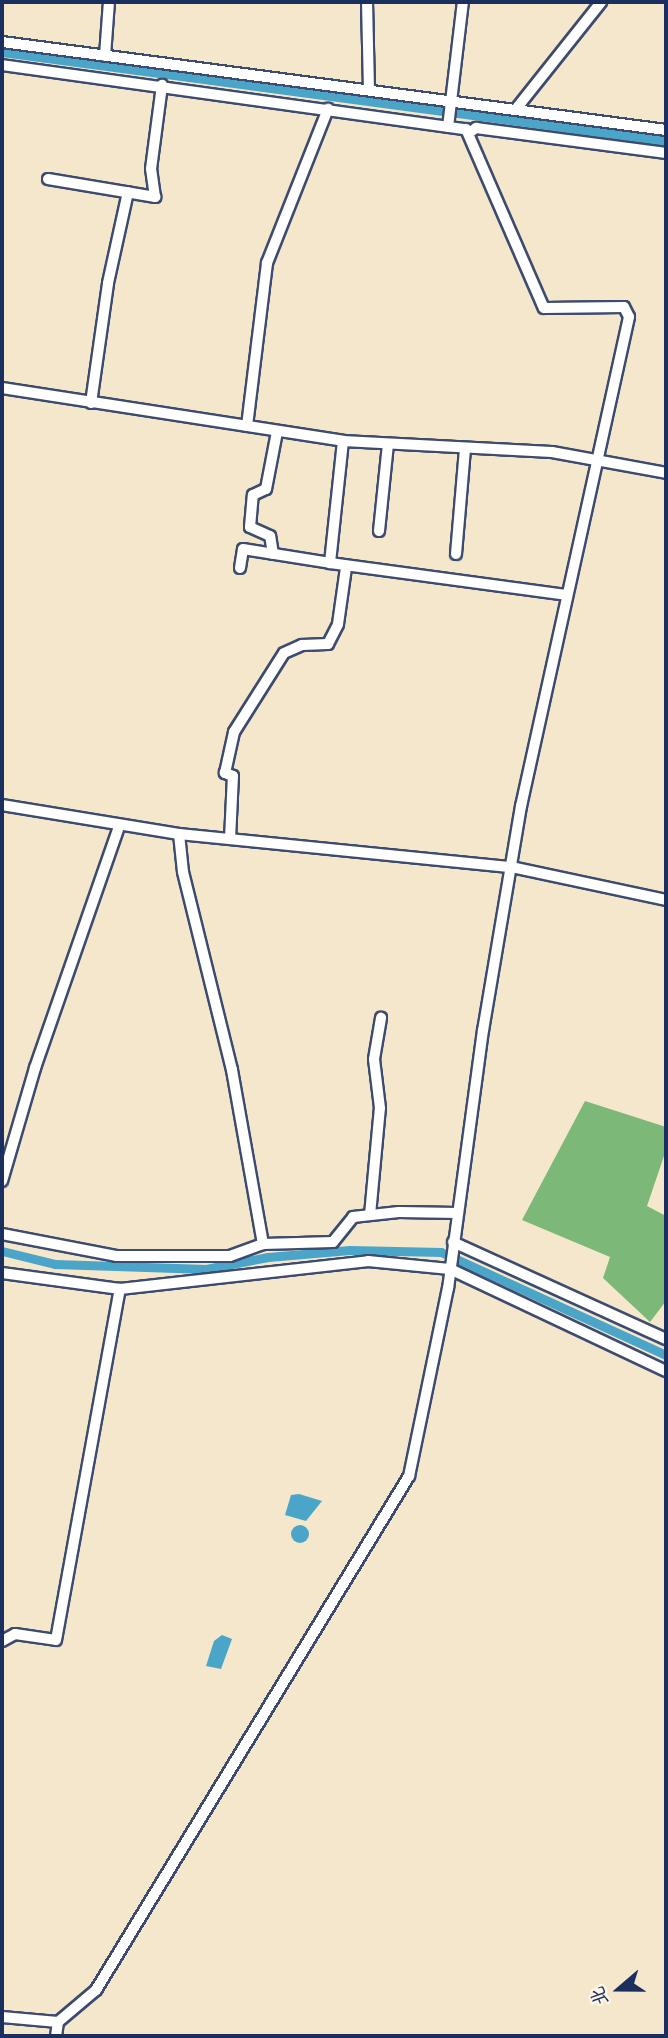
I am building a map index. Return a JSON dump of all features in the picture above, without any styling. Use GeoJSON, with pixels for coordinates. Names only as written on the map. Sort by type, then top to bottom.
{"type":"FeatureCollection","features":[{"type":"Feature","properties":{"kind":"street"},"geometry":{"type":"LineString","coordinates":[[105,56],[109,2]]}},
{"type":"Feature","properties":{"kind":"street"},"geometry":{"type":"LineString","coordinates":[[367,2],[369,90]]}},
{"type":"Feature","properties":{"kind":"street"},"geometry":{"type":"LineString","coordinates":[[449,124],[463,2]]}},
{"type":"Feature","properties":{"kind":"street"},"geometry":{"type":"LineString","coordinates":[[516,109],[601,2]]}},
{"type":"Feature","properties":{"kind":"street"},"geometry":{"type":"LineString","coordinates":[[2,42],[666,130]]}},
{"type":"Feature","properties":{"kind":"street"},"geometry":{"type":"LineString","coordinates":[[2,65],[449,124],[469,133],[544,308],[589,305],[628,311],[594,460],[510,867],[450,1267],[409,1476],[96,1990],[58,2022],[56,2036]]}},
{"type":"Feature","properties":{"kind":"street"},"geometry":{"type":"LineString","coordinates":[[48,179],[155,197],[151,169],[162,85]]}},
{"type":"Feature","properties":{"kind":"street"},"geometry":{"type":"LineString","coordinates":[[247,426],[267,263],[328,109]]}},
{"type":"Feature","properties":{"kind":"street"},"geometry":{"type":"LineString","coordinates":[[469,133],[476,128],[666,153]]}},
{"type":"Feature","properties":{"kind":"street"},"geometry":{"type":"LineString","coordinates":[[91,402],[108,283],[128,192]]}},
{"type":"Feature","properties":{"kind":"street"},"geometry":{"type":"LineString","coordinates":[[2,388],[343,441],[552,452],[666,473]]}},
{"type":"Feature","properties":{"kind":"street"},"geometry":{"type":"LineString","coordinates":[[273,554],[270,536],[250,527],[253,495],[266,489],[277,432]]}},
{"type":"Feature","properties":{"kind":"street"},"geometry":{"type":"LineString","coordinates":[[330,564],[343,441]]}},
{"type":"Feature","properties":{"kind":"street"},"geometry":{"type":"LineString","coordinates":[[379,531],[388,444]]}},
{"type":"Feature","properties":{"kind":"street"},"geometry":{"type":"LineString","coordinates":[[456,554],[465,448]]}},
{"type":"Feature","properties":{"kind":"street"},"geometry":{"type":"LineString","coordinates":[[240,568],[243,549],[346,568],[566,595]]}},
{"type":"Feature","properties":{"kind":"street"},"geometry":{"type":"LineString","coordinates":[[230,839],[233,776],[225,773],[234,732],[284,653],[302,645],[328,644],[338,624],[346,568]]}},
{"type":"Feature","properties":{"kind":"street"},"geometry":{"type":"LineString","coordinates":[[2,805],[119,827],[510,867],[666,900]]}},
{"type":"Feature","properties":{"kind":"street"},"geometry":{"type":"LineString","coordinates":[[2,1181],[35,1068],[119,827]]}},
{"type":"Feature","properties":{"kind":"street"},"geometry":{"type":"LineString","coordinates":[[179,834],[183,872],[235,1083],[263,1244]]}},
{"type":"Feature","properties":{"kind":"street"},"geometry":{"type":"LineString","coordinates":[[370,1214],[380,1108],[374,1059],[381,1018]]}},
{"type":"Feature","properties":{"kind":"street"},"geometry":{"type":"LineString","coordinates":[[2,1234],[116,1256],[230,1256],[263,1244],[333,1242],[342,1236],[349,1219],[370,1214],[457,1213]]}},
{"type":"Feature","properties":{"kind":"street"},"geometry":{"type":"LineString","coordinates":[[453,1243],[666,1339]]}},
{"type":"Feature","properties":{"kind":"street"},"geometry":{"type":"LineString","coordinates":[[2,1273],[120,1290],[368,1261],[450,1267],[666,1371]]}},
{"type":"Feature","properties":{"kind":"street"},"geometry":{"type":"LineString","coordinates":[[2,1641],[16,1634],[56,1640],[120,1290]]}},
{"type":"Feature","properties":{"kind":"street"},"geometry":{"type":"LineString","coordinates":[[2,2017],[58,2022]]}},
{"type":"Feature","properties":{"kind":"green space"},"geometry":{"type":"Polygon","coordinates":[[[585,1101],[666,1127],[666,1150],[647,1206],[666,1216],[666,1301],[650,1322],[603,1278],[610,1257],[522,1220],[585,1101]]]}},
{"type":"Feature","properties":{"kind":"water"},"geometry":{"type":"Polygon","coordinates":[[[299,1494],[322,1501],[306,1521],[285,1515],[291,1495],[299,1494]]]}},
{"type":"Feature","properties":{"kind":"water"},"geometry":{"type":"Polygon","coordinates":[[[300,1525],[306,1528],[309,1534],[306,1540],[300,1543],[294,1540],[291,1534],[294,1528],[300,1525]]]}},
{"type":"Feature","properties":{"kind":"water"},"geometry":{"type":"Polygon","coordinates":[[[222,1635],[232,1639],[221,1669],[206,1666],[214,1641],[222,1635]]]}},
{"type":"Feature","properties":{"kind":"waterway"},"geometry":{"type":"LineString","coordinates":[[2,52],[666,141]]}},
{"type":"Feature","properties":{"kind":"waterway"},"geometry":{"type":"LineString","coordinates":[[2,1251],[55,1264],[206,1269],[268,1257],[350,1250],[441,1252],[666,1355]]}}]}
